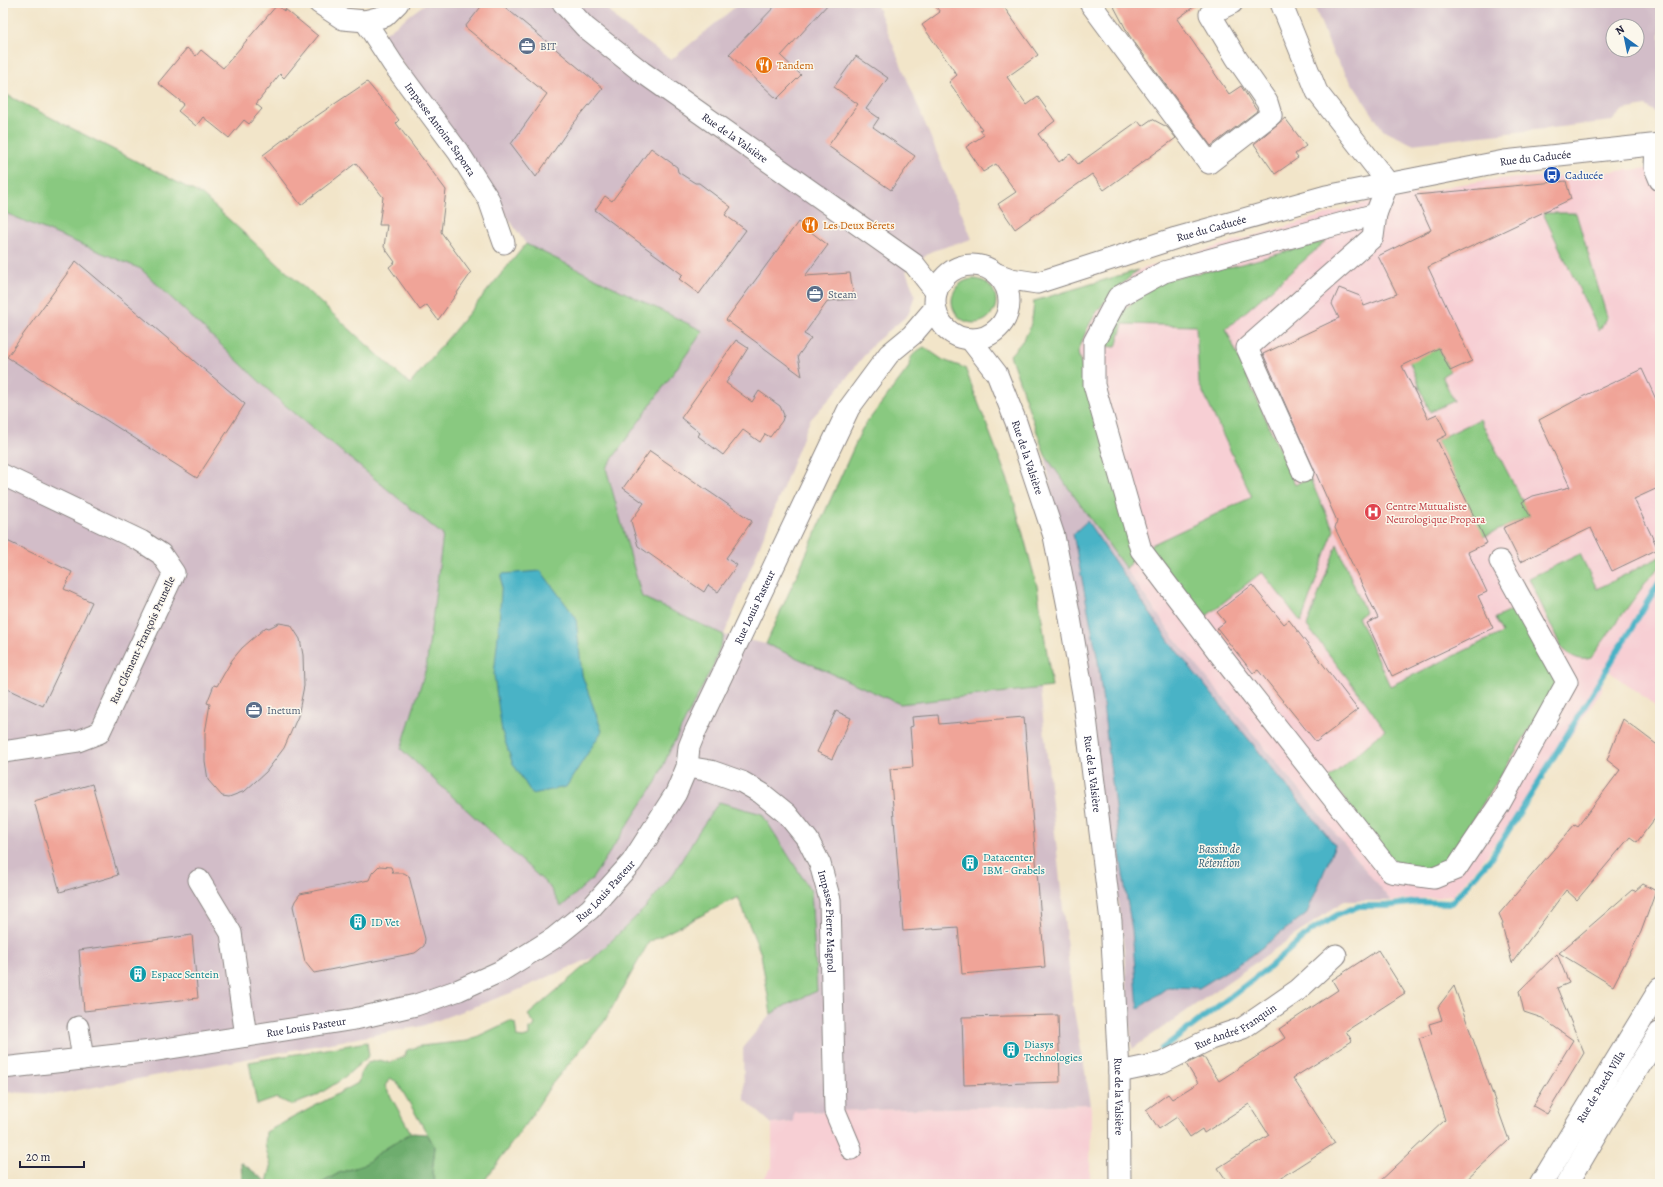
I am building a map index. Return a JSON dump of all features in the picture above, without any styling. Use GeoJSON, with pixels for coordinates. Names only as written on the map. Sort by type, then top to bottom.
{"type":"FeatureCollection","features":[{"type":"Feature","properties":{"kind":"main road","name":"Rue de Puech Villa"},"geometry":{"type":"LineString","coordinates":[[1541,1184],[1660,988]]}},
{"type":"Feature","properties":{"kind":"main road","name":"Rue de Puech Villa"},"geometry":{"type":"LineString","coordinates":[[1567,1184],[1604,1121],[1660,1033]]}},
{"type":"Feature","properties":{"kind":"street"},"geometry":{"type":"LineString","coordinates":[[318,3],[343,19],[365,21],[386,16],[398,3]]}},
{"type":"Feature","properties":{"kind":"street","name":"Rue de la Valsière"},"geometry":{"type":"LineString","coordinates":[[563,3],[585,27],[642,72],[914,264],[935,300]]}},
{"type":"Feature","properties":{"kind":"street"},"geometry":{"type":"LineString","coordinates":[[1090,3],[1209,163],[1271,115],[1267,102],[1236,59],[1210,14],[1232,3]]}},
{"type":"Feature","properties":{"kind":"street"},"geometry":{"type":"LineString","coordinates":[[1281,3],[1317,92],[1388,183],[1376,214],[1373,237],[1247,348],[1304,472]]}},
{"type":"Feature","properties":{"kind":"street","name":"Impasse Antoine Saporta"},"geometry":{"type":"LineString","coordinates":[[365,21],[393,64],[459,153],[486,194],[504,243]]}},
{"type":"Feature","properties":{"kind":"street"},"geometry":{"type":"LineString","coordinates":[[1658,145],[1655,168],[1660,180]]}},
{"type":"Feature","properties":{"kind":"street","name":"Rue du Caducée"},"geometry":{"type":"LineString","coordinates":[[997,274],[1011,279],[1037,283],[1176,238],[1326,196],[1504,161],[1658,145]]}},
{"type":"Feature","properties":{"kind":"street"},"geometry":{"type":"LineString","coordinates":[[1376,214],[1164,272],[1118,297],[1094,342],[1094,385],[1141,550],[1224,661],[1391,872],[1434,878],[1456,869],[1499,805],[1567,682],[1500,561]]}},
{"type":"Feature","properties":{"kind":"street","name":"Rue de la Valsière"},"geometry":{"type":"LineString","coordinates":[[914,264],[957,268]]}},
{"type":"Feature","properties":{"kind":"street"},"geometry":{"type":"LineString","coordinates":[[912,335],[932,335],[964,338],[980,338],[990,335],[1003,320],[1009,302],[1008,291],[997,274],[978,265],[967,265],[957,268],[947,274],[940,282],[935,300],[943,326],[964,338]]}},
{"type":"Feature","properties":{"kind":"street","name":"Rue du Caducée"},"geometry":{"type":"LineString","coordinates":[[1003,320],[1037,283]]}},
{"type":"Feature","properties":{"kind":"street","name":"Rue Louis Pasteur"},"geometry":{"type":"LineString","coordinates":[[3,1068],[152,1051],[355,1019],[416,1005],[459,990],[501,971],[554,938],[590,909],[632,862],[666,810],[687,767],[689,747],[695,732],[848,408],[890,354],[912,335],[935,300]]}},
{"type":"Feature","properties":{"kind":"street","name":"Rue de la Valsière"},"geometry":{"type":"LineString","coordinates":[[997,374],[1003,320]]}},
{"type":"Feature","properties":{"kind":"street","name":"Rue de la Valsière"},"geometry":{"type":"LineString","coordinates":[[964,338],[997,374],[1054,536],[1069,612],[1083,694],[1111,921],[1119,1072],[1120,1184]]}},
{"type":"Feature","properties":{"kind":"street","name":"Rue Clément-François Prunelle"},"geometry":{"type":"LineString","coordinates":[[3,475],[141,541],[161,554],[174,573],[99,733],[78,741],[3,752]]}},
{"type":"Feature","properties":{"kind":"street","name":"Impasse Pierre Magnol"},"geometry":{"type":"LineString","coordinates":[[687,767],[711,771],[742,782],[762,793],[787,814],[808,840],[820,864],[830,900],[835,1112],[851,1149]]}},
{"type":"Feature","properties":{"kind":"street"},"geometry":{"type":"LineString","coordinates":[[199,880],[231,933],[246,1036]]}},
{"type":"Feature","properties":{"kind":"street","name":"Rue André Franquin"},"geometry":{"type":"LineString","coordinates":[[1119,1072],[1162,1063],[1210,1039],[1243,1028],[1298,990],[1336,955]]}},
{"type":"Feature","properties":{"kind":"street"},"geometry":{"type":"LineString","coordinates":[[78,1028],[83,1059]]}},
{"type":"Feature","properties":{"kind":"shaded area"},"geometry":{"type":"Polygon","coordinates":[[[426,3],[602,3],[618,21],[671,60],[740,3],[876,3],[972,239],[932,251],[906,271],[915,295],[908,315],[874,343],[833,395],[810,420],[724,635],[642,597],[605,468],[703,331],[526,244],[383,35],[426,3]]]}},
{"type":"Feature","properties":{"kind":"shaded area"},"geometry":{"type":"Polygon","coordinates":[[[1313,3],[1660,3],[1660,115],[1646,106],[1623,110],[1612,121],[1412,144],[1383,130],[1334,56],[1313,3]]]}},
{"type":"Feature","properties":{"kind":"shaded area","name":"Centre Mutualiste Neurologique Propara"},"geometry":{"type":"Polygon","coordinates":[[[1660,167],[1660,709],[1603,667],[1602,691],[1489,853],[1452,896],[1391,901],[1176,640],[1045,455],[1010,355],[1025,339],[1033,320],[1034,301],[1371,201],[1401,198],[1455,185],[1498,179],[1565,176],[1660,167]]]}},
{"type":"Feature","properties":{"kind":"shaded area"},"geometry":{"type":"Polygon","coordinates":[[[3,212],[141,269],[280,401],[443,535],[426,668],[401,749],[549,886],[561,907],[656,782],[671,748],[713,666],[724,635],[766,644],[900,704],[1040,689],[1073,1005],[1091,1104],[794,1112],[793,1122],[772,1124],[744,1099],[743,1047],[771,1014],[786,1005],[817,991],[697,834],[674,873],[646,907],[596,956],[516,991],[422,1026],[57,1094],[3,1092],[3,212]]]}},
{"type":"Feature","properties":{"kind":"shaded area","name":"Bassin de Rétention"},"geometry":{"type":"Polygon","coordinates":[[[1045,455],[1176,640],[1391,901],[1344,901],[1132,1049],[1122,928],[1045,455]]]}},
{"type":"Feature","properties":{"kind":"shaded area"},"geometry":{"type":"Polygon","coordinates":[[[1091,1104],[1090,1184],[759,1184],[772,1167],[772,1124],[793,1122],[793,1112],[1091,1104]]]}},
{"type":"Feature","properties":{"kind":"green space"},"geometry":{"type":"Polygon","coordinates":[[[3,93],[202,195],[410,384],[526,244],[703,331],[606,468],[642,597],[724,635],[713,666],[671,748],[656,782],[592,879],[561,907],[549,886],[401,749],[426,668],[443,535],[280,401],[141,269],[3,212],[3,93]]]}},
{"type":"Feature","properties":{"kind":"green space"},"geometry":{"type":"Polygon","coordinates":[[[1543,213],[1576,213],[1607,317],[1599,331],[1543,213]]]}},
{"type":"Feature","properties":{"kind":"green space"},"geometry":{"type":"Polygon","coordinates":[[[1326,241],[1226,329],[1295,485],[1309,477],[1334,530],[1301,622],[1262,572],[1205,617],[1147,547],[1252,497],[1199,384],[1196,326],[1123,324],[1116,347],[1101,346],[1119,313],[1162,280],[1234,266],[1326,241]]]}},
{"type":"Feature","properties":{"kind":"green space"},"geometry":{"type":"Polygon","coordinates":[[[1138,270],[1108,298],[1094,316],[1078,353],[1136,554],[1126,569],[1045,455],[1010,355],[1021,342],[1031,325],[1034,301],[1138,270]]]}},
{"type":"Feature","properties":{"kind":"green space"},"geometry":{"type":"Polygon","coordinates":[[[970,279],[978,279],[990,285],[996,297],[996,305],[990,317],[978,323],[970,323],[958,317],[952,305],[952,297],[958,285],[970,279]]]}},
{"type":"Feature","properties":{"kind":"green space"},"geometry":{"type":"Polygon","coordinates":[[[924,347],[943,360],[965,368],[1010,486],[1037,586],[1052,687],[900,704],[766,644],[862,429],[909,367],[910,360],[913,355],[924,347]]]}},
{"type":"Feature","properties":{"kind":"green space"},"geometry":{"type":"Polygon","coordinates":[[[1439,348],[1450,371],[1442,376],[1454,401],[1430,412],[1406,353],[1439,348]]]}},
{"type":"Feature","properties":{"kind":"green space"},"geometry":{"type":"Polygon","coordinates":[[[1480,419],[1530,516],[1483,537],[1437,440],[1480,419]]]}},
{"type":"Feature","properties":{"kind":"green space"},"geometry":{"type":"Polygon","coordinates":[[[1337,544],[1365,612],[1358,617],[1390,686],[1502,633],[1495,618],[1517,608],[1559,682],[1447,861],[1430,869],[1416,870],[1394,861],[1328,779],[1385,730],[1362,697],[1307,626],[1337,544]]]}},
{"type":"Feature","properties":{"kind":"green space"},"geometry":{"type":"Polygon","coordinates":[[[1580,554],[1597,589],[1660,557],[1660,567],[1649,578],[1591,658],[1587,659],[1579,659],[1562,649],[1529,578],[1580,554]]]}},
{"type":"Feature","properties":{"kind":"green space"},"geometry":{"type":"Polygon","coordinates":[[[719,802],[762,814],[811,891],[817,991],[786,1005],[771,1014],[761,954],[738,897],[649,942],[604,1022],[551,1085],[532,1115],[482,1184],[436,1184],[432,1173],[435,1147],[397,1082],[390,1078],[385,1086],[411,1133],[383,1150],[364,1165],[339,1173],[320,1184],[270,1184],[267,1182],[271,1167],[265,1145],[266,1132],[358,1083],[360,1074],[367,1063],[380,1060],[390,1063],[404,1057],[407,1050],[420,1046],[468,1041],[510,1021],[515,1023],[517,1037],[523,1038],[529,1036],[529,1029],[533,1028],[535,1024],[528,1015],[596,956],[646,907],[674,873],[697,834],[719,802]]]}},
{"type":"Feature","properties":{"kind":"green space"},"geometry":{"type":"Polygon","coordinates":[[[367,1042],[369,1056],[341,1080],[316,1096],[292,1105],[277,1098],[257,1105],[249,1062],[367,1042]]]}},
{"type":"Feature","properties":{"kind":"green space"},"geometry":{"type":"Polygon","coordinates":[[[411,1133],[427,1134],[435,1147],[432,1173],[436,1184],[320,1184],[339,1173],[364,1165],[383,1150],[411,1133]]]}},
{"type":"Feature","properties":{"kind":"green space"},"geometry":{"type":"Polygon","coordinates":[[[241,1162],[267,1182],[270,1184],[242,1184],[241,1162]]]}},
{"type":"Feature","properties":{"kind":"water","name":"Bassin de Rétention"},"geometry":{"type":"Polygon","coordinates":[[[1087,521],[1171,644],[1335,845],[1307,913],[1251,956],[1199,988],[1168,987],[1138,1009],[1132,930],[1122,868],[1098,661],[1073,534],[1087,521]]]}},
{"type":"Feature","properties":{"kind":"water"},"geometry":{"type":"Polygon","coordinates":[[[541,571],[576,618],[582,675],[602,731],[566,787],[532,794],[512,762],[502,732],[494,675],[502,574],[541,571]]]}},
{"type":"Feature","properties":{"kind":"building"},"geometry":{"type":"Polygon","coordinates":[[[484,3],[500,3],[603,88],[569,129],[536,177],[511,144],[547,94],[465,27],[484,3]]]}},
{"type":"Feature","properties":{"kind":"building"},"geometry":{"type":"Polygon","coordinates":[[[778,3],[829,3],[781,56],[801,75],[777,99],[729,54],[778,3]]]}},
{"type":"Feature","properties":{"kind":"building"},"geometry":{"type":"Polygon","coordinates":[[[933,3],[1001,3],[1038,55],[1007,77],[1027,105],[1038,97],[1055,121],[1038,134],[1059,162],[1070,154],[1078,164],[1138,121],[1142,126],[1152,119],[1167,127],[1176,138],[1104,190],[1092,174],[1015,229],[998,204],[1016,192],[996,164],[983,172],[966,147],[984,135],[980,130],[982,129],[949,82],[957,75],[922,25],[940,12],[933,3]]]}},
{"type":"Feature","properties":{"kind":"building"},"geometry":{"type":"Polygon","coordinates":[[[1112,3],[1199,3],[1177,19],[1229,94],[1241,86],[1257,111],[1211,146],[1129,35],[1112,3]]]}},
{"type":"Feature","properties":{"kind":"building"},"geometry":{"type":"Polygon","coordinates":[[[277,5],[284,11],[285,9],[318,36],[284,78],[280,74],[256,104],[262,109],[249,124],[244,120],[229,138],[203,117],[196,126],[178,111],[184,104],[158,83],[187,48],[196,56],[201,50],[223,68],[277,5]]]}},
{"type":"Feature","properties":{"kind":"building"},"geometry":{"type":"Polygon","coordinates":[[[856,56],[888,78],[866,109],[879,118],[873,127],[915,156],[891,190],[828,146],[858,104],[834,87],[856,56]]]}},
{"type":"Feature","properties":{"kind":"building"},"geometry":{"type":"Polygon","coordinates":[[[367,82],[399,120],[396,123],[446,190],[441,232],[471,273],[438,320],[427,305],[420,310],[389,267],[395,262],[384,247],[387,225],[379,225],[383,197],[356,163],[301,205],[263,155],[296,130],[367,82]]]}},
{"type":"Feature","properties":{"kind":"building"},"geometry":{"type":"Polygon","coordinates":[[[1285,118],[1306,146],[1295,154],[1298,158],[1275,174],[1254,144],[1285,118]]]}},
{"type":"Feature","properties":{"kind":"building"},"geometry":{"type":"Polygon","coordinates":[[[651,148],[677,167],[678,172],[695,183],[699,183],[731,207],[725,215],[746,230],[699,294],[679,279],[683,275],[595,210],[605,196],[612,201],[651,148]]]}},
{"type":"Feature","properties":{"kind":"building"},"geometry":{"type":"Polygon","coordinates":[[[1566,181],[1571,199],[1428,267],[1472,361],[1450,371],[1439,348],[1402,366],[1428,418],[1437,414],[1447,435],[1437,440],[1487,543],[1468,552],[1487,592],[1478,596],[1493,628],[1392,676],[1367,623],[1378,618],[1335,528],[1337,521],[1263,354],[1339,318],[1332,304],[1339,288],[1360,296],[1364,306],[1397,294],[1378,256],[1431,230],[1415,195],[1566,181]]]}},
{"type":"Feature","properties":{"kind":"building"},"geometry":{"type":"Polygon","coordinates":[[[798,222],[828,245],[805,276],[850,273],[854,299],[828,301],[804,334],[811,338],[798,356],[802,376],[726,320],[798,222]]]}},
{"type":"Feature","properties":{"kind":"building"},"geometry":{"type":"Polygon","coordinates":[[[76,261],[245,404],[197,478],[7,357],[76,261]]]}},
{"type":"Feature","properties":{"kind":"building"},"geometry":{"type":"Polygon","coordinates":[[[736,340],[748,348],[726,383],[752,402],[759,391],[780,406],[784,415],[782,421],[770,437],[765,434],[760,442],[743,430],[723,455],[698,436],[700,433],[681,418],[736,340]]]}},
{"type":"Feature","properties":{"kind":"building"},"geometry":{"type":"Polygon","coordinates":[[[1642,369],[1660,408],[1660,487],[1634,499],[1658,549],[1612,571],[1591,528],[1520,562],[1503,528],[1530,516],[1522,502],[1533,496],[1570,487],[1539,420],[1584,396],[1642,369]]]}},
{"type":"Feature","properties":{"kind":"building"},"geometry":{"type":"Polygon","coordinates":[[[650,451],[752,521],[726,558],[737,565],[718,592],[708,585],[704,592],[638,546],[631,521],[644,503],[623,488],[650,451]]]}},
{"type":"Feature","properties":{"kind":"building"},"geometry":{"type":"Polygon","coordinates":[[[3,539],[72,572],[64,589],[92,602],[43,706],[3,687],[3,539]]]}},
{"type":"Feature","properties":{"kind":"building"},"geometry":{"type":"Polygon","coordinates":[[[1252,585],[1284,624],[1289,620],[1358,710],[1316,742],[1258,670],[1253,673],[1217,628],[1225,622],[1217,612],[1252,585]]]}},
{"type":"Feature","properties":{"kind":"building","name":"Inetum"},"geometry":{"type":"Polygon","coordinates":[[[279,623],[291,625],[300,639],[303,655],[304,686],[298,716],[284,748],[266,772],[245,791],[229,797],[222,796],[208,780],[205,761],[205,733],[210,704],[207,703],[214,685],[217,686],[232,660],[242,648],[266,627],[269,628],[279,623]]]}},
{"type":"Feature","properties":{"kind":"building"},"geometry":{"type":"Polygon","coordinates":[[[836,711],[851,718],[832,759],[817,752],[836,711]]]}},
{"type":"Feature","properties":{"kind":"building","name":"Datacenter IBM - Grabels"},"geometry":{"type":"Polygon","coordinates":[[[938,715],[939,724],[1024,717],[1045,967],[962,974],[958,927],[903,931],[890,769],[913,767],[910,727],[913,726],[912,717],[938,715]]]}},
{"type":"Feature","properties":{"kind":"building"},"geometry":{"type":"Polygon","coordinates":[[[1623,719],[1660,747],[1660,812],[1637,842],[1630,837],[1577,900],[1566,890],[1512,963],[1502,925],[1503,923],[1499,914],[1575,824],[1578,826],[1620,770],[1607,760],[1623,719]]]}},
{"type":"Feature","properties":{"kind":"building"},"geometry":{"type":"Polygon","coordinates":[[[92,784],[118,875],[60,892],[34,801],[92,784]]]}},
{"type":"Feature","properties":{"kind":"building","name":"ID Vet"},"geometry":{"type":"Polygon","coordinates":[[[379,866],[391,867],[393,873],[404,873],[409,876],[425,939],[424,946],[415,953],[314,973],[305,962],[293,906],[295,901],[300,894],[369,880],[372,873],[379,866]]]}},
{"type":"Feature","properties":{"kind":"building"},"geometry":{"type":"Polygon","coordinates":[[[1643,884],[1656,891],[1641,932],[1613,986],[1559,953],[1632,890],[1635,891],[1643,884]]]}},
{"type":"Feature","properties":{"kind":"building","name":"Espace Sentein"},"geometry":{"type":"Polygon","coordinates":[[[192,935],[198,998],[84,1011],[79,950],[192,935]]]}},
{"type":"Feature","properties":{"kind":"building"},"geometry":{"type":"Polygon","coordinates":[[[1378,950],[1405,993],[1346,1031],[1352,1041],[1293,1078],[1335,1143],[1271,1184],[1229,1184],[1218,1168],[1269,1135],[1249,1104],[1204,1133],[1202,1129],[1190,1137],[1177,1117],[1159,1129],[1146,1110],[1168,1094],[1172,1099],[1198,1083],[1186,1064],[1203,1056],[1219,1081],[1285,1038],[1279,1029],[1338,990],[1332,980],[1378,950]]]}},
{"type":"Feature","properties":{"kind":"building"},"geometry":{"type":"Polygon","coordinates":[[[1557,954],[1569,983],[1557,988],[1584,1053],[1547,1114],[1533,1106],[1573,1040],[1542,1018],[1524,1012],[1519,991],[1557,954]]]}},
{"type":"Feature","properties":{"kind":"building"},"geometry":{"type":"Polygon","coordinates":[[[1454,986],[1509,1140],[1462,1184],[1377,1184],[1445,1120],[1419,1038],[1432,1034],[1429,1024],[1442,1020],[1438,1007],[1454,986]]]}},
{"type":"Feature","properties":{"kind":"building","name":"Diasys Technologies"},"geometry":{"type":"Polygon","coordinates":[[[1058,1015],[1060,1082],[964,1085],[962,1017],[1058,1015]]]}},
{"type":"Feature","properties":{"kind":"waterway"},"geometry":{"type":"LineString","coordinates":[[1162,1049],[1267,969],[1311,931],[1337,915],[1359,906],[1386,906],[1417,902],[1451,903],[1491,858],[1660,581]]}},
{"type":"Feature","properties":{"kind":"place","name":"BIT"},"geometry":{"type":"Point","coordinates":[527,46]}},
{"type":"Feature","properties":{"kind":"place","name":"Tandem"},"geometry":{"type":"Point","coordinates":[764,65]}},
{"type":"Feature","properties":{"kind":"place","name":"Caducée"},"geometry":{"type":"Point","coordinates":[1552,175]}},
{"type":"Feature","properties":{"kind":"place","name":"Les Deux Bérets"},"geometry":{"type":"Point","coordinates":[810,225]}},
{"type":"Feature","properties":{"kind":"place","name":"Steam"},"geometry":{"type":"Point","coordinates":[815,294]}},
{"type":"Feature","properties":{"kind":"place","name":"Centre Mutualiste Neurologique Propara"},"geometry":{"type":"Point","coordinates":[1373,512]}},
{"type":"Feature","properties":{"kind":"place","name":"Inetum"},"geometry":{"type":"Point","coordinates":[254,710]}},
{"type":"Feature","properties":{"kind":"place","name":"Datacenter IBM - Grabels"},"geometry":{"type":"Point","coordinates":[970,863]}},
{"type":"Feature","properties":{"kind":"place","name":"ID Vet"},"geometry":{"type":"Point","coordinates":[358,922]}},
{"type":"Feature","properties":{"kind":"place","name":"Espace Sentein"},"geometry":{"type":"Point","coordinates":[138,974]}},
{"type":"Feature","properties":{"kind":"place","name":"Diasys Technologies"},"geometry":{"type":"Point","coordinates":[1011,1050]}}]}
